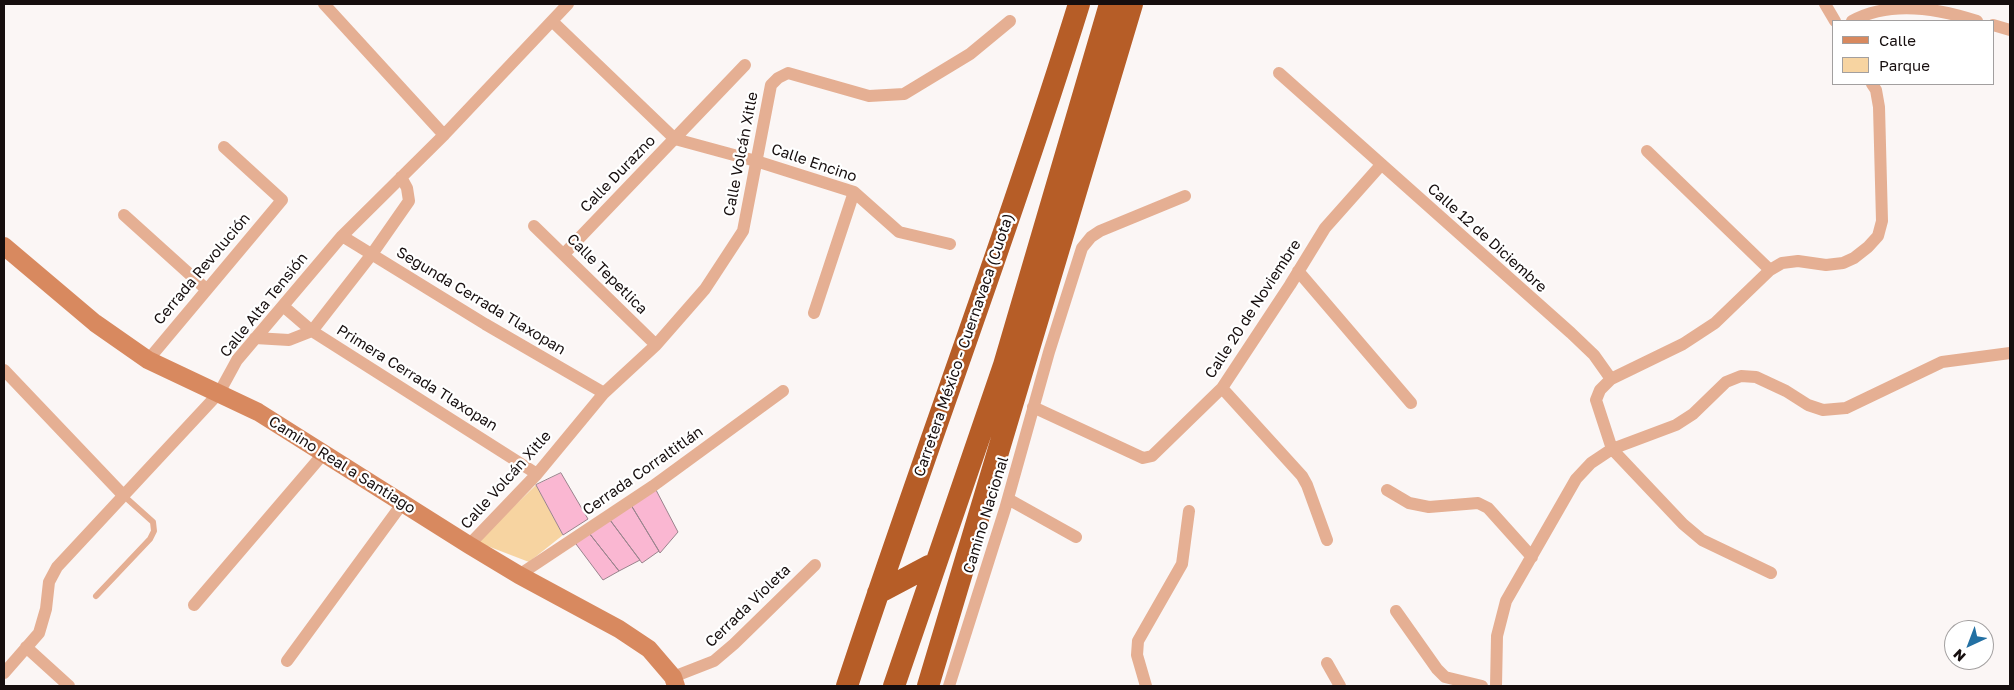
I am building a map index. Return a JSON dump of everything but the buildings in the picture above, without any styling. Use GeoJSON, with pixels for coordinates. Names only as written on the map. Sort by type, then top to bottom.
{"type":"FeatureCollection","features":[{"type":"Feature","properties":{"kind":"highway","name":"Carretera México - Cuernavaca (Cuota)"},"geometry":{"type":"LineString","coordinates":[[847,686],[1046,111],[1079,4]]}},
{"type":"Feature","properties":{"kind":"highway"},"geometry":{"type":"LineString","coordinates":[[928,686],[1132,4]]}},
{"type":"Feature","properties":{"kind":"highway"},"geometry":{"type":"LineString","coordinates":[[894,686],[1004,365],[1108,10]]}},
{"type":"Feature","properties":{"kind":"highway"},"geometry":{"type":"LineString","coordinates":[[888,686],[996,374],[1042,198],[1047,167],[1046,111]]}},
{"type":"Feature","properties":{"kind":"highway"},"geometry":{"type":"LineString","coordinates":[[878,593],[929,566]]}},
{"type":"Feature","properties":{"kind":"street"},"geometry":{"type":"LineString","coordinates":[[324,4],[444,135]]}},
{"type":"Feature","properties":{"kind":"street","name":"Calle Alta Tensión"},"geometry":{"type":"LineString","coordinates":[[4,673],[39,633],[46,610],[49,582],[57,567],[219,393],[237,360],[342,236],[444,135],[568,4]]}},
{"type":"Feature","properties":{"kind":"street"},"geometry":{"type":"LineString","coordinates":[[1825,4],[1833,20]]}},
{"type":"Feature","properties":{"kind":"street"},"geometry":{"type":"LineString","coordinates":[[1854,20],[1884,7],[1917,6],[1941,6],[1976,20]]}},
{"type":"Feature","properties":{"kind":"street","name":"Calle Volcán Xitle"},"geometry":{"type":"LineString","coordinates":[[468,545],[536,474],[604,393],[656,345],[705,289],[742,231],[771,86],[778,78],[788,73],[870,96],[904,94],[970,54],[1010,20]]}},
{"type":"Feature","properties":{"kind":"street","name":"Calle Encino"},"geometry":{"type":"LineString","coordinates":[[553,22],[675,139],[756,161],[854,192],[899,232],[950,244]]}},
{"type":"Feature","properties":{"kind":"street"},"geometry":{"type":"LineString","coordinates":[[1994,25],[2010,30]]}},
{"type":"Feature","properties":{"kind":"street","name":"Calle Durazno"},"geometry":{"type":"LineString","coordinates":[[564,254],[746,65]]}},
{"type":"Feature","properties":{"kind":"street","name":"Calle 12 de Diciembre"},"geometry":{"type":"LineString","coordinates":[[1279,74],[1594,355],[1611,379]]}},
{"type":"Feature","properties":{"kind":"street"},"geometry":{"type":"LineString","coordinates":[[1771,573],[1702,540],[1658,498],[1612,448],[1596,400],[1600,390],[1611,379],[1683,344],[1715,323],[1770,270],[1782,263],[1798,261],[1826,265],[1843,262],[1861,252],[1878,236],[1882,221],[1880,107],[1874,87]]}},
{"type":"Feature","properties":{"kind":"street","name":"Cerrada Revolución"},"geometry":{"type":"LineString","coordinates":[[148,360],[282,200],[224,147]]}},
{"type":"Feature","properties":{"kind":"street"},"geometry":{"type":"LineString","coordinates":[[1647,151],[1770,270]]}},
{"type":"Feature","properties":{"kind":"street","name":"Calle 20 de Noviembre"},"geometry":{"type":"LineString","coordinates":[[1033,407],[1143,458],[1152,456],[1222,388],[1325,228],[1381,165]]}},
{"type":"Feature","properties":{"kind":"street"},"geometry":{"type":"LineString","coordinates":[[255,338],[289,340],[312,331],[372,254],[409,201],[407,188],[401,177]]}},
{"type":"Feature","properties":{"kind":"street"},"geometry":{"type":"LineString","coordinates":[[814,312],[854,192]]}},
{"type":"Feature","properties":{"kind":"street","name":"Camino Nacional"},"geometry":{"type":"LineString","coordinates":[[949,686],[1008,499],[1049,352],[1082,248],[1091,237],[1100,231],[1185,196]]}},
{"type":"Feature","properties":{"kind":"street"},"geometry":{"type":"LineString","coordinates":[[124,215],[206,289]]}},
{"type":"Feature","properties":{"kind":"street","name":"Calle Tepetlica"},"geometry":{"type":"LineString","coordinates":[[534,226],[656,345]]}},
{"type":"Feature","properties":{"kind":"street","name":"Segunda Cerrada Tlaxopan"},"geometry":{"type":"LineString","coordinates":[[342,236],[485,324],[604,393]]}},
{"type":"Feature","properties":{"kind":"street","name":"Camino Real a Santiago"},"geometry":{"type":"LineString","coordinates":[[4,246],[95,323],[148,360],[258,412],[468,545],[619,629],[649,649],[674,682]]}},
{"type":"Feature","properties":{"kind":"street"},"geometry":{"type":"LineString","coordinates":[[1298,271],[1411,403]]}},
{"type":"Feature","properties":{"kind":"street","name":"Primera Cerrada Tlaxopan"},"geometry":{"type":"LineString","coordinates":[[283,306],[312,331],[536,474]]}},
{"type":"Feature","properties":{"kind":"street"},"geometry":{"type":"LineString","coordinates":[[1496,686],[1497,636],[1506,601],[1576,479],[1591,463],[1612,448],[1676,425],[1693,414],[1726,382],[1741,376],[1756,377],[1786,391],[1808,405],[1823,410],[1846,408],[1942,362],[2010,354]]}},
{"type":"Feature","properties":{"kind":"street"},"geometry":{"type":"LineString","coordinates":[[4,370],[124,496]]}},
{"type":"Feature","properties":{"kind":"street"},"geometry":{"type":"LineString","coordinates":[[1222,388],[1292,464],[1307,485],[1327,540]]}},
{"type":"Feature","properties":{"kind":"street","name":"Cerrada Corraltitlán"},"geometry":{"type":"LineString","coordinates":[[519,575],[653,486],[783,392]]}},
{"type":"Feature","properties":{"kind":"street"},"geometry":{"type":"LineString","coordinates":[[194,605],[324,453]]}},
{"type":"Feature","properties":{"kind":"street"},"geometry":{"type":"LineString","coordinates":[[1387,490],[1409,503],[1429,507],[1478,503],[1488,508],[1532,557]]}},
{"type":"Feature","properties":{"kind":"street"},"geometry":{"type":"LineString","coordinates":[[1008,499],[1076,537]]}},
{"type":"Feature","properties":{"kind":"street"},"geometry":{"type":"LineString","coordinates":[[287,662],[402,504]]}},
{"type":"Feature","properties":{"kind":"street"},"geometry":{"type":"LineString","coordinates":[[1146,686],[1137,655],[1138,641],[1182,564],[1189,511]]}},
{"type":"Feature","properties":{"kind":"street","name":"Cerrada Violeta"},"geometry":{"type":"LineString","coordinates":[[674,682],[714,661],[815,565]]}},
{"type":"Feature","properties":{"kind":"street"},"geometry":{"type":"LineString","coordinates":[[1396,611],[1437,669],[1445,676],[1482,686]]}},
{"type":"Feature","properties":{"kind":"street"},"geometry":{"type":"LineString","coordinates":[[26,647],[69,686]]}},
{"type":"Feature","properties":{"kind":"street"},"geometry":{"type":"LineString","coordinates":[[1328,663],[1340,686]]}},
{"type":"Feature","properties":{"kind":"lane"},"geometry":{"type":"LineString","coordinates":[[96,596],[150,539],[154,531],[153,522],[124,496]]}},
{"type":"Feature","properties":{"kind":"green space"},"geometry":{"type":"Polygon","coordinates":[[[536,485],[563,535],[529,562],[477,542],[536,485]]]}}]}
